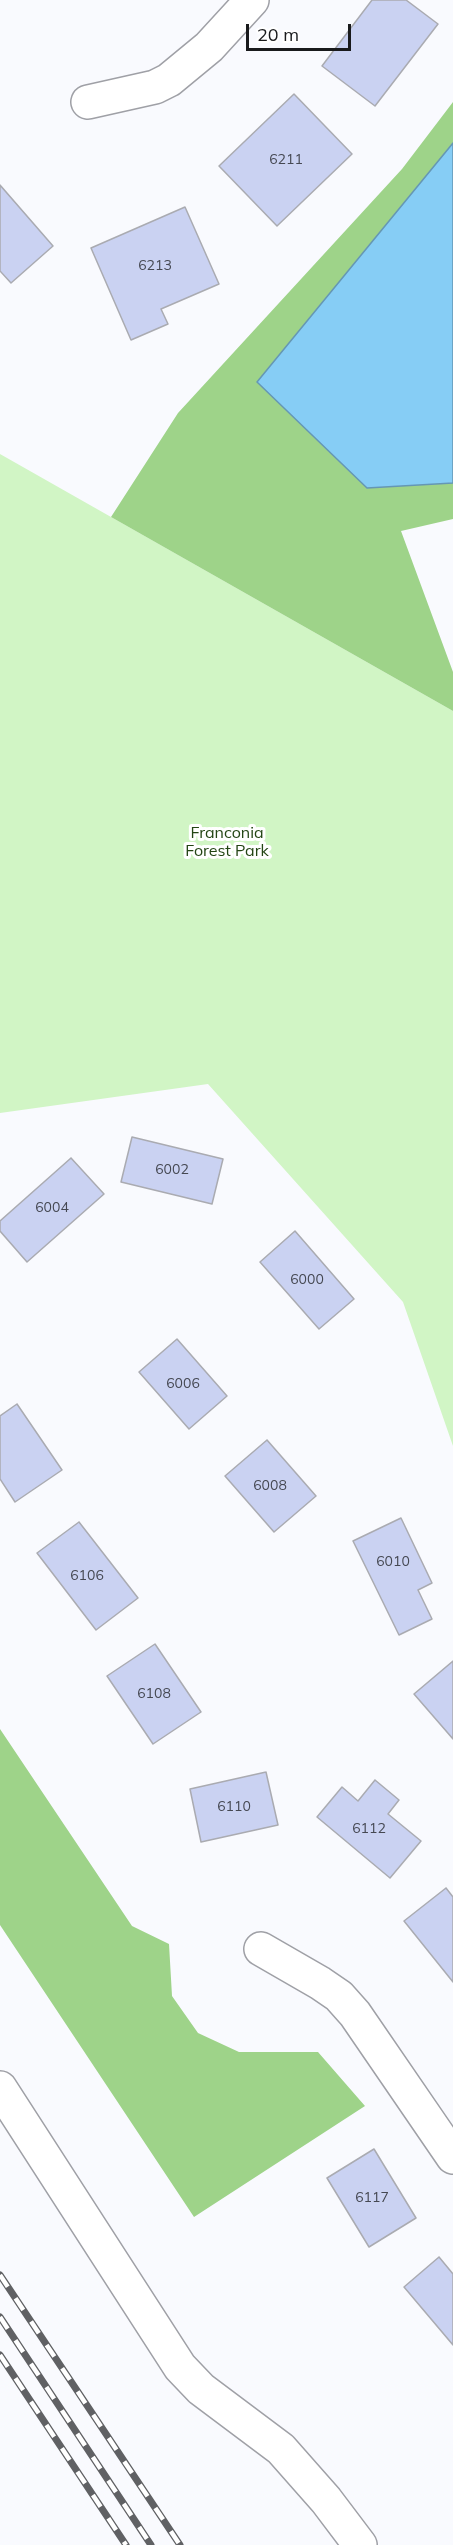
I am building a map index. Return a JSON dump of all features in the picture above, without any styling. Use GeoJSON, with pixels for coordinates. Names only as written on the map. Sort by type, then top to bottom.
{"type":"FeatureCollection","features":[{"type":"Feature","properties":{"kind":"street"},"geometry":{"type":"LineString","coordinates":[[88,102],[155,87],[169,80],[209,47],[252,0]]}},
{"type":"Feature","properties":{"kind":"street"},"geometry":{"type":"LineString","coordinates":[[261,1949],[339,1996],[350,2008],[453,2157]]}},
{"type":"Feature","properties":{"kind":"street"},"geometry":{"type":"LineString","coordinates":[[0,2088],[180,2367],[201,2389],[281,2449],[326,2499],[360,2545]]}},
{"type":"Feature","properties":{"kind":"green space"},"geometry":{"type":"Polygon","coordinates":[[[453,102],[453,519],[401,531],[453,672],[453,711],[111,517],[178,413],[402,169],[453,102]]]}},
{"type":"Feature","properties":{"kind":"green space","name":"Franconia Forest Park"},"geometry":{"type":"Polygon","coordinates":[[[0,454],[453,711],[453,1446],[403,1302],[208,1084],[0,1113],[0,454]]]}},
{"type":"Feature","properties":{"kind":"green space"},"geometry":{"type":"Polygon","coordinates":[[[0,1729],[132,1926],[169,1944],[172,1996],[198,2033],[239,2052],[318,2052],[365,2106],[194,2217],[0,1925],[0,1729]]]}},
{"type":"Feature","properties":{"kind":"water"},"geometry":{"type":"Polygon","coordinates":[[[453,143],[453,483],[367,488],[257,382],[453,143]]]}},
{"type":"Feature","properties":{"kind":"building"},"geometry":{"type":"Polygon","coordinates":[[[372,0],[406,0],[438,24],[375,106],[322,66],[372,0]]]}},
{"type":"Feature","properties":{"kind":"building"},"geometry":{"type":"Polygon","coordinates":[[[294,94],[352,154],[277,226],[219,166],[294,94]]]}},
{"type":"Feature","properties":{"kind":"building"},"geometry":{"type":"Polygon","coordinates":[[[0,185],[53,246],[11,283],[0,271],[0,185]]]}},
{"type":"Feature","properties":{"kind":"building"},"geometry":{"type":"Polygon","coordinates":[[[185,207],[219,284],[161,309],[168,324],[131,340],[91,248],[185,207]]]}},
{"type":"Feature","properties":{"kind":"building"},"geometry":{"type":"Polygon","coordinates":[[[132,1137],[223,1159],[212,1204],[121,1182],[132,1137]]]}},
{"type":"Feature","properties":{"kind":"building"},"geometry":{"type":"Polygon","coordinates":[[[71,1158],[104,1194],[27,1262],[0,1231],[0,1221],[71,1158]]]}},
{"type":"Feature","properties":{"kind":"building"},"geometry":{"type":"Polygon","coordinates":[[[295,1231],[354,1299],[319,1329],[260,1262],[295,1231]]]}},
{"type":"Feature","properties":{"kind":"building"},"geometry":{"type":"Polygon","coordinates":[[[177,1339],[227,1396],[189,1429],[139,1372],[177,1339]]]}},
{"type":"Feature","properties":{"kind":"building"},"geometry":{"type":"Polygon","coordinates":[[[17,1404],[62,1470],[15,1502],[0,1479],[0,1416],[17,1404]]]}},
{"type":"Feature","properties":{"kind":"building"},"geometry":{"type":"Polygon","coordinates":[[[267,1440],[316,1496],[274,1532],[225,1476],[267,1440]]]}},
{"type":"Feature","properties":{"kind":"building"},"geometry":{"type":"Polygon","coordinates":[[[401,1518],[432,1583],[418,1590],[432,1619],[399,1635],[353,1541],[401,1518]]]}},
{"type":"Feature","properties":{"kind":"building"},"geometry":{"type":"Polygon","coordinates":[[[79,1522],[138,1598],[96,1630],[37,1553],[79,1522]]]}},
{"type":"Feature","properties":{"kind":"building"},"geometry":{"type":"Polygon","coordinates":[[[155,1644],[201,1712],[153,1744],[107,1676],[155,1644]]]}},
{"type":"Feature","properties":{"kind":"building"},"geometry":{"type":"Polygon","coordinates":[[[453,1661],[453,1739],[414,1694],[453,1661]]]}},
{"type":"Feature","properties":{"kind":"building"},"geometry":{"type":"Polygon","coordinates":[[[266,1772],[278,1825],[201,1842],[190,1789],[266,1772]]]}},
{"type":"Feature","properties":{"kind":"building"},"geometry":{"type":"Polygon","coordinates":[[[375,1780],[399,1800],[388,1814],[421,1841],[390,1878],[317,1817],[342,1787],[358,1801],[375,1780]]]}},
{"type":"Feature","properties":{"kind":"building"},"geometry":{"type":"Polygon","coordinates":[[[446,1888],[453,1897],[453,1982],[404,1921],[446,1888]]]}},
{"type":"Feature","properties":{"kind":"building"},"geometry":{"type":"Polygon","coordinates":[[[374,2149],[416,2218],[369,2247],[327,2178],[374,2149]]]}},
{"type":"Feature","properties":{"kind":"building"},"geometry":{"type":"Polygon","coordinates":[[[439,2257],[453,2274],[453,2345],[404,2287],[439,2257]]]}},
{"type":"Feature","properties":{"kind":"railway"},"geometry":{"type":"LineString","coordinates":[[0,2275],[180,2545]]}},
{"type":"Feature","properties":{"kind":"railway"},"geometry":{"type":"LineString","coordinates":[[0,2317],[151,2545]]}},
{"type":"Feature","properties":{"kind":"railway"},"geometry":{"type":"LineString","coordinates":[[0,2355],[126,2545]]}}]}
